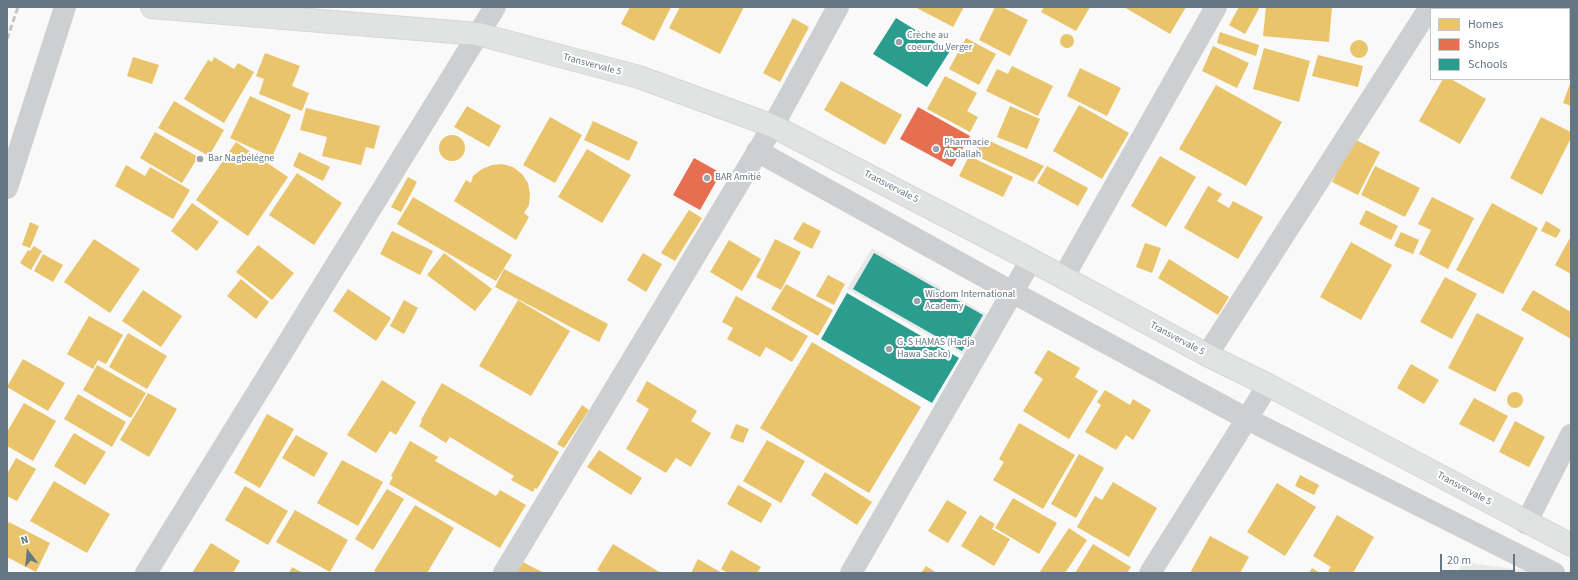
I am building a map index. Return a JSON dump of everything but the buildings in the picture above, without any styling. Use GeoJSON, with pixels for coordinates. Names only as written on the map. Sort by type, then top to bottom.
{"type":"FeatureCollection","features":[{"type":"Feature","properties":{"kind":"main road","name":"Transvervale 5"},"geometry":{"type":"LineString","coordinates":[[152,7],[478,34],[639,78],[773,126],[1031,260],[1206,355],[1268,385],[1571,546]]}},
{"type":"Feature","properties":{"kind":"street"},"geometry":{"type":"LineString","coordinates":[[7,188],[65,7]]}},
{"type":"Feature","properties":{"kind":"street"},"geometry":{"type":"LineString","coordinates":[[146,573],[495,7]]}},
{"type":"Feature","properties":{"kind":"street"},"geometry":{"type":"LineString","coordinates":[[504,573],[773,126],[838,7]]}},
{"type":"Feature","properties":{"kind":"street"},"geometry":{"type":"LineString","coordinates":[[1062,278],[1216,7]]}},
{"type":"Feature","properties":{"kind":"street"},"geometry":{"type":"LineString","coordinates":[[1206,355],[1430,7]]}},
{"type":"Feature","properties":{"kind":"street"},"geometry":{"type":"LineString","coordinates":[[757,152],[1247,419],[1554,573]]}},
{"type":"Feature","properties":{"kind":"street"},"geometry":{"type":"LineString","coordinates":[[851,573],[1031,260]]}},
{"type":"Feature","properties":{"kind":"street"},"geometry":{"type":"LineString","coordinates":[[1150,573],[1268,385]]}},
{"type":"Feature","properties":{"kind":"street"},"geometry":{"type":"LineString","coordinates":[[1526,523],[1571,435]]}},
{"type":"Feature","properties":{"kind":"shaded area","name":"Wisdom International Academy"},"geometry":{"type":"Polygon","coordinates":[[[872,248],[986,314],[964,355],[847,289],[872,248]]]}},
{"type":"Feature","properties":{"kind":"shaded area"},"geometry":{"type":"Polygon","coordinates":[[[1463,562],[1528,571],[1532,573],[1457,573],[1463,562]]]}},
{"type":"Feature","properties":{"kind":"railway"},"geometry":{"type":"LineString","coordinates":[[7,39],[18,7]]}},
{"type":"Feature","properties":{"kind":"place","name":"Crèche au coeur du Verger"},"geometry":{"type":"Point","coordinates":[899,42]}},
{"type":"Feature","properties":{"kind":"place","name":"Pharmacie Abdallah"},"geometry":{"type":"Point","coordinates":[936,149]}},
{"type":"Feature","properties":{"kind":"place","name":"Bar Nagbélégne"},"geometry":{"type":"Point","coordinates":[200,159]}},
{"type":"Feature","properties":{"kind":"place","name":"BAR Amitié"},"geometry":{"type":"Point","coordinates":[707,178]}},
{"type":"Feature","properties":{"kind":"place","name":"Wisdom International Academy"},"geometry":{"type":"Point","coordinates":[917,301]}},
{"type":"Feature","properties":{"kind":"place","name":"G. S HAMAS (Hadja Hawa Sacko)"},"geometry":{"type":"Point","coordinates":[889,349]}}]}
